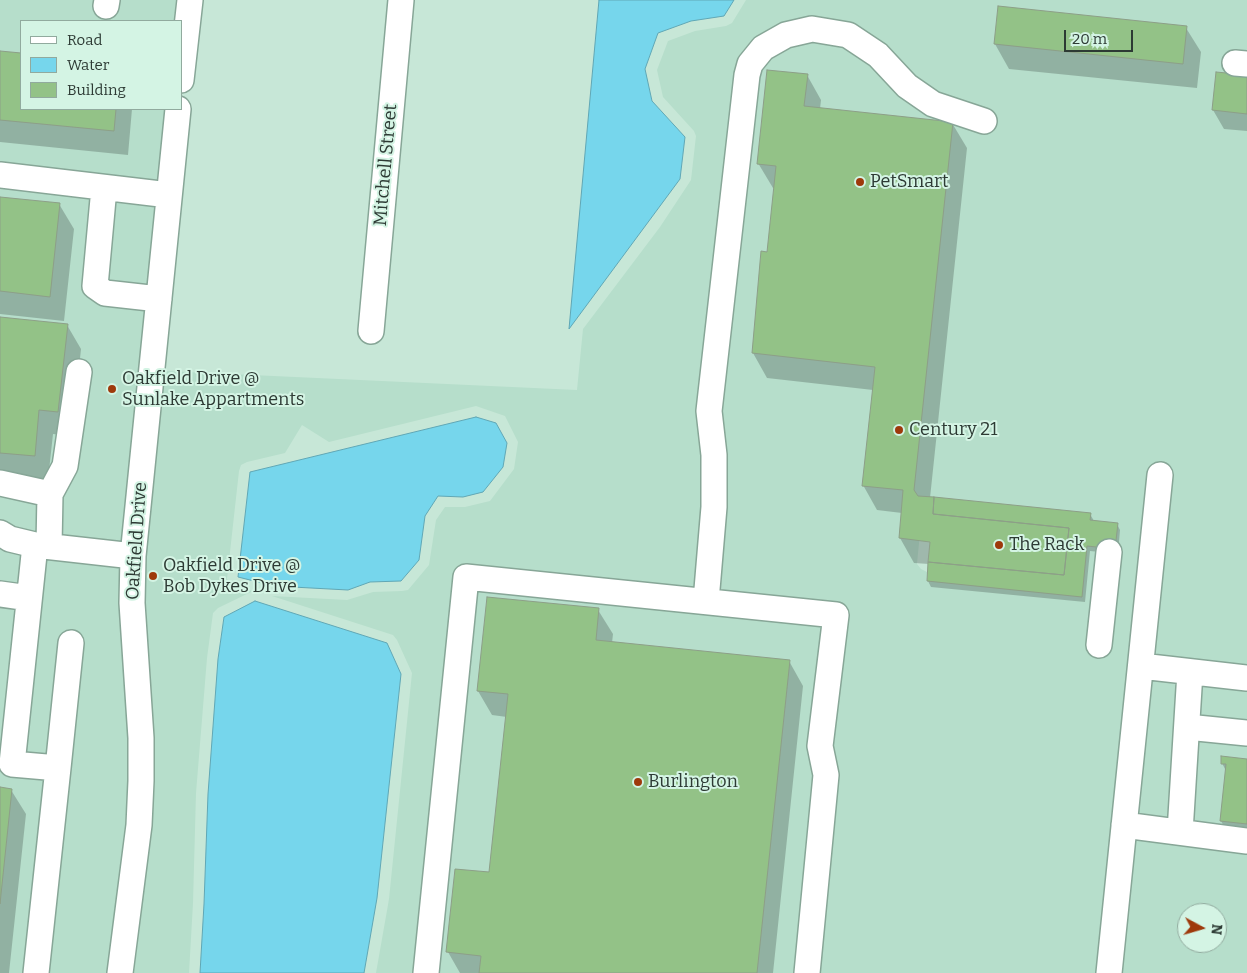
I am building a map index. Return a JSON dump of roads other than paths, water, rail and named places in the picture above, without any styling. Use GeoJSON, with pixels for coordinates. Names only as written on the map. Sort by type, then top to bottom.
{"type":"FeatureCollection","features":[{"type":"Feature","properties":{"kind":"street"},"geometry":{"type":"LineString","coordinates":[[182,71],[190,0]]}},
{"type":"Feature","properties":{"kind":"street","name":"Mitchell Street"},"geometry":{"type":"LineString","coordinates":[[371,330],[401,0]]}},
{"type":"Feature","properties":{"kind":"street"},"geometry":{"type":"LineString","coordinates":[[706,602],[714,506],[714,455],[709,411],[747,75],[750,64],[763,48],[786,35],[812,29],[848,35],[878,55],[907,86],[933,104],[984,121]]}},
{"type":"Feature","properties":{"kind":"street","name":"Oakfield Drive"},"geometry":{"type":"LineString","coordinates":[[120,973],[138,825],[141,781],[141,738],[132,603],[133,556],[178,110]]}},
{"type":"Feature","properties":{"kind":"street"},"geometry":{"type":"LineString","coordinates":[[0,175],[169,195]]}},
{"type":"Feature","properties":{"kind":"street"},"geometry":{"type":"LineString","coordinates":[[104,188],[95,286],[105,293],[159,299]]}},
{"type":"Feature","properties":{"kind":"street"},"geometry":{"type":"LineString","coordinates":[[58,768],[6,764],[8,711],[11,665],[42,546],[50,494],[65,466],[79,372]]}},
{"type":"Feature","properties":{"kind":"street"},"geometry":{"type":"LineString","coordinates":[[1109,973],[1160,475]]}},
{"type":"Feature","properties":{"kind":"street"},"geometry":{"type":"LineString","coordinates":[[0,483],[50,494]]}},
{"type":"Feature","properties":{"kind":"street"},"geometry":{"type":"LineString","coordinates":[[0,533],[10,539],[42,546],[133,556]]}},
{"type":"Feature","properties":{"kind":"street"},"geometry":{"type":"LineString","coordinates":[[1099,645],[1109,552]]}},
{"type":"Feature","properties":{"kind":"street"},"geometry":{"type":"LineString","coordinates":[[426,973],[466,577],[836,615],[820,746],[826,775],[807,973]]}},
{"type":"Feature","properties":{"kind":"street"},"geometry":{"type":"LineString","coordinates":[[0,594],[29,598]]}},
{"type":"Feature","properties":{"kind":"street"},"geometry":{"type":"LineString","coordinates":[[36,973],[70,642]]}},
{"type":"Feature","properties":{"kind":"street"},"geometry":{"type":"LineString","coordinates":[[1140,666],[1247,678],[1247,673]]}},
{"type":"Feature","properties":{"kind":"street"},"geometry":{"type":"LineString","coordinates":[[1180,832],[1190,672]]}},
{"type":"Feature","properties":{"kind":"street"},"geometry":{"type":"LineString","coordinates":[[1187,727],[1247,733]]}},
{"type":"Feature","properties":{"kind":"street"},"geometry":{"type":"LineString","coordinates":[[1124,825],[1247,840]]}},
{"type":"Feature","properties":{"kind":"water"},"geometry":{"type":"Polygon","coordinates":[[[599,0],[734,0],[724,16],[691,21],[658,33],[645,69],[652,101],[685,137],[680,179],[569,329],[599,0]]]}},
{"type":"Feature","properties":{"kind":"water"},"geometry":{"type":"Polygon","coordinates":[[[476,417],[496,423],[507,443],[503,467],[483,492],[463,497],[438,496],[425,516],[419,560],[401,581],[370,582],[348,590],[274,586],[238,577],[250,472],[476,417]]]}},
{"type":"Feature","properties":{"kind":"water"},"geometry":{"type":"Polygon","coordinates":[[[255,601],[387,643],[401,674],[377,898],[364,973],[200,973],[208,794],[218,659],[224,617],[255,601]]]}},
{"type":"Feature","properties":{"kind":"place","name":"PetSmart"},"geometry":{"type":"Point","coordinates":[860,182]}},
{"type":"Feature","properties":{"kind":"place","name":"Oakfield Drive @ Sunlake Appartments"},"geometry":{"type":"Point","coordinates":[112,389]}},
{"type":"Feature","properties":{"kind":"place","name":"Century 21"},"geometry":{"type":"Point","coordinates":[899,430]}},
{"type":"Feature","properties":{"kind":"place","name":"The Rack"},"geometry":{"type":"Point","coordinates":[999,545]}},
{"type":"Feature","properties":{"kind":"place","name":"Oakfield Drive @ Bob Dykes Drive"},"geometry":{"type":"Point","coordinates":[153,576]}},
{"type":"Feature","properties":{"kind":"place","name":"Burlington"},"geometry":{"type":"Point","coordinates":[638,782]}}]}
